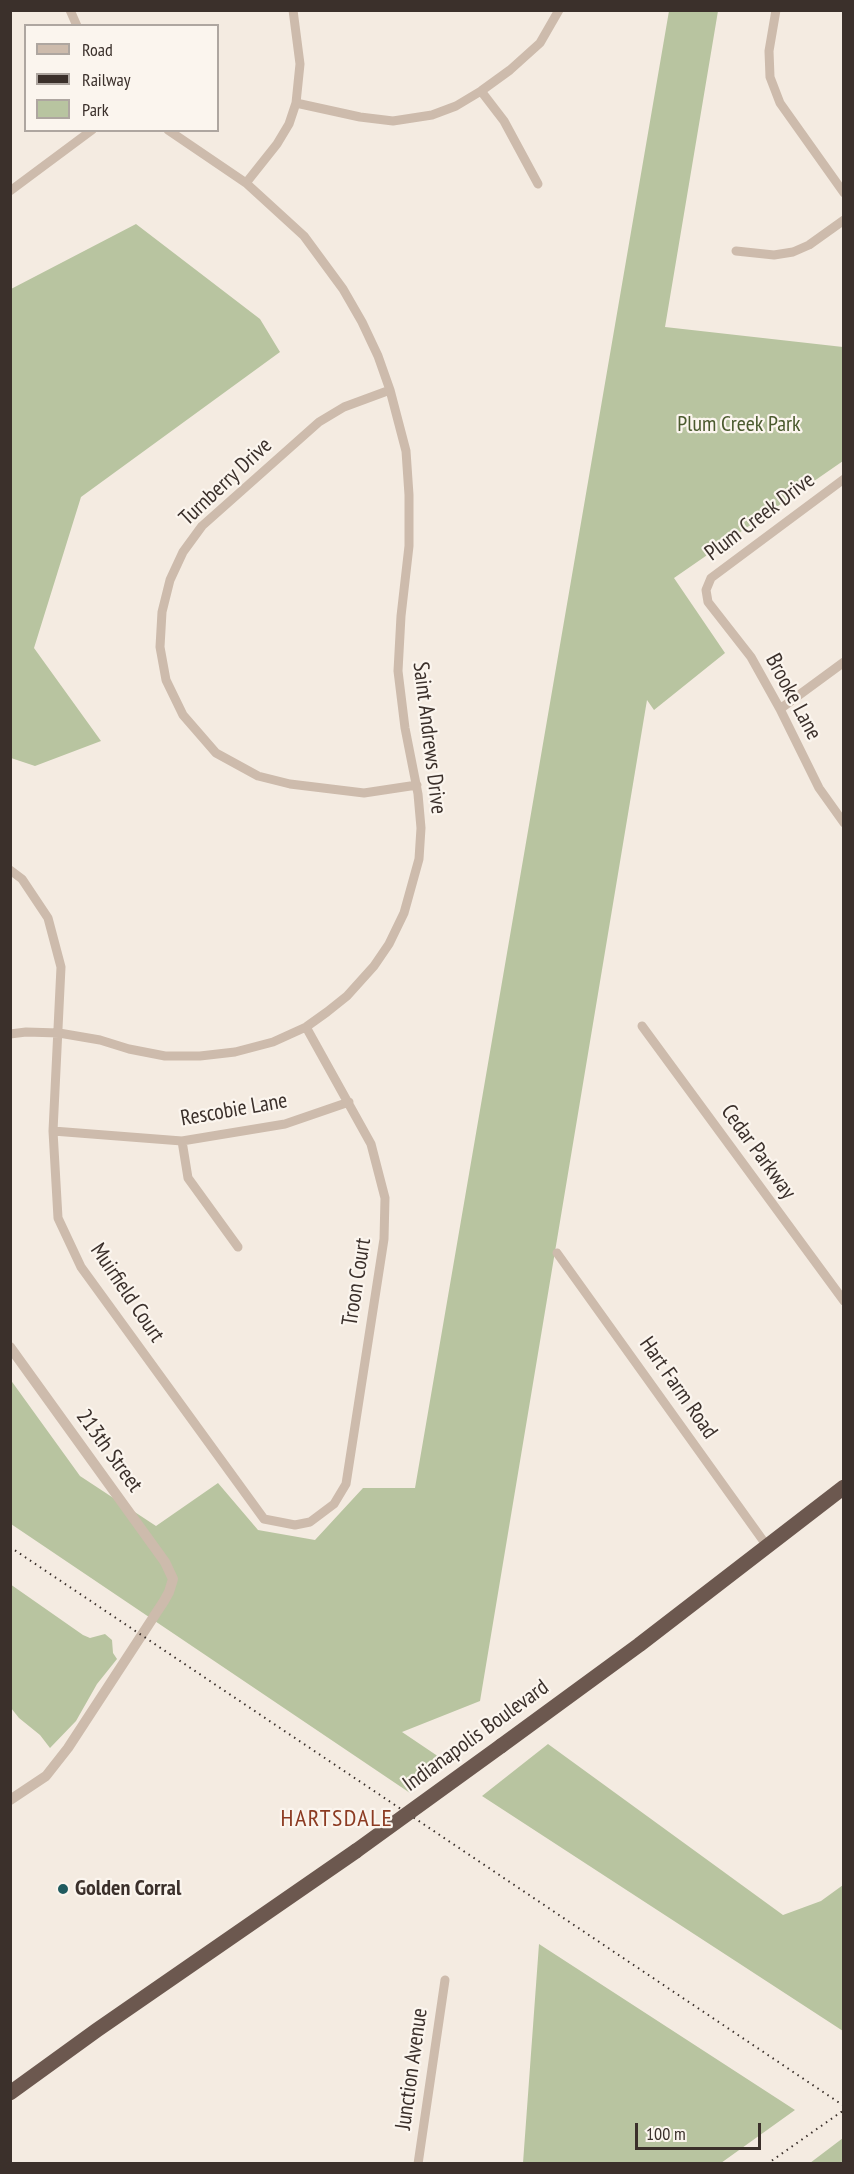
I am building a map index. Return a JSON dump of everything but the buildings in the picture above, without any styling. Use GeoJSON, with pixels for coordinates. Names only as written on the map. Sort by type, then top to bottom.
{"type":"FeatureCollection","features":[{"type":"Feature","properties":{"kind":"highway","name":"Indianapolis Boulevard"},"geometry":{"type":"LineString","coordinates":[[10,2094],[356,1851],[501,1746],[639,1645],[843,1487]]}},
{"type":"Feature","properties":{"kind":"street"},"geometry":{"type":"LineString","coordinates":[[70,10],[76,24]]}},
{"type":"Feature","properties":{"kind":"street"},"geometry":{"type":"LineString","coordinates":[[246,183],[277,144],[289,124],[296,104],[300,64],[293,10]]}},
{"type":"Feature","properties":{"kind":"street"},"geometry":{"type":"LineString","coordinates":[[296,104],[393,121],[412,120],[432,115],[456,106],[481,91],[540,43],[559,10]]}},
{"type":"Feature","properties":{"kind":"street"},"geometry":{"type":"LineString","coordinates":[[776,10],[769,51],[770,77],[780,103],[843,194]]}},
{"type":"Feature","properties":{"kind":"street"},"geometry":{"type":"LineString","coordinates":[[481,91],[504,121],[538,184]]}},
{"type":"Feature","properties":{"kind":"street"},"geometry":{"type":"LineString","coordinates":[[10,191],[89,132]]}},
{"type":"Feature","properties":{"kind":"street","name":"Saint Andrews Drive"},"geometry":{"type":"LineString","coordinates":[[10,1034],[59,1033],[100,1040],[129,1049],[165,1056],[200,1056],[235,1052],[273,1042],[306,1026],[327,1012],[361,982],[389,944],[400,921],[419,859],[421,828],[417,785],[405,728],[398,671],[401,616],[409,546],[408,484],[406,452],[390,390],[378,356],[343,290],[304,236],[246,183],[171,132]]}},
{"type":"Feature","properties":{"kind":"street"},"geometry":{"type":"LineString","coordinates":[[736,251],[774,255],[793,252],[809,245],[843,220]]}},
{"type":"Feature","properties":{"kind":"street","name":"Turnberry Drive"},"geometry":{"type":"LineString","coordinates":[[390,390],[344,407],[320,422],[202,526],[183,552],[170,580],[162,612],[160,647],[166,680],[183,715],[216,753],[258,776],[290,784],[364,793],[417,785]]}},
{"type":"Feature","properties":{"kind":"street","name":"Plum Creek Drive"},"geometry":{"type":"LineString","coordinates":[[706,590],[711,578],[843,479]]}},
{"type":"Feature","properties":{"kind":"street","name":"Brooke Lane"},"geometry":{"type":"LineString","coordinates":[[706,590],[708,602],[751,657],[815,780],[843,823]]}},
{"type":"Feature","properties":{"kind":"street"},"geometry":{"type":"LineString","coordinates":[[780,709],[843,662]]}},
{"type":"Feature","properties":{"kind":"street","name":"Muirfield Court"},"geometry":{"type":"LineString","coordinates":[[10,870],[22,879],[48,918],[62,967],[53,1131],[58,1218],[81,1267],[264,1519],[287,1523]]}},
{"type":"Feature","properties":{"kind":"street","name":"Troon Court"},"geometry":{"type":"LineString","coordinates":[[287,1523],[295,1525],[310,1522],[334,1504],[346,1484],[384,1239],[385,1198],[380,1171],[371,1144],[306,1026]]}},
{"type":"Feature","properties":{"kind":"street","name":"Cedar Parkway"},"geometry":{"type":"LineString","coordinates":[[642,1026],[843,1301]]}},
{"type":"Feature","properties":{"kind":"street","name":"Rescobie Lane"},"geometry":{"type":"LineString","coordinates":[[53,1131],[182,1141],[285,1124],[349,1102]]}},
{"type":"Feature","properties":{"kind":"street"},"geometry":{"type":"LineString","coordinates":[[182,1141],[189,1178],[238,1247]]}},
{"type":"Feature","properties":{"kind":"street","name":"Hart Farm Road"},"geometry":{"type":"LineString","coordinates":[[557,1253],[766,1546]]}},
{"type":"Feature","properties":{"kind":"street","name":"213th Street"},"geometry":{"type":"LineString","coordinates":[[10,1347],[165,1562],[172,1579],[164,1601],[68,1748],[46,1776],[10,1800]]}},
{"type":"Feature","properties":{"kind":"street","name":"Junction Avenue"},"geometry":{"type":"LineString","coordinates":[[417,2163],[445,1980]]}},
{"type":"Feature","properties":{"kind":"green space","name":"Plum Creek Park"},"geometry":{"type":"Polygon","coordinates":[[[669,11],[718,11],[665,327],[843,347],[843,461],[674,578],[725,653],[654,710],[647,700],[480,1701],[402,1732],[445,1761],[410,1793],[11,1524],[10,1379],[80,1476],[156,1526],[218,1483],[258,1530],[315,1540],[363,1488],[415,1488],[669,11]]]}},
{"type":"Feature","properties":{"kind":"green space"},"geometry":{"type":"Polygon","coordinates":[[[136,224],[260,319],[280,352],[81,497],[34,648],[101,741],[35,766],[11,758],[11,289],[136,224]]]}},
{"type":"Feature","properties":{"kind":"green space"},"geometry":{"type":"Polygon","coordinates":[[[10,1584],[83,1635],[90,1638],[105,1634],[112,1640],[113,1653],[117,1659],[97,1684],[76,1721],[50,1748],[40,1735],[19,1718],[11,1708],[10,1584]]]}},
{"type":"Feature","properties":{"kind":"green space"},"geometry":{"type":"Polygon","coordinates":[[[548,1744],[783,1915],[821,1901],[843,1885],[843,2031],[482,1796],[548,1744]]]}},
{"type":"Feature","properties":{"kind":"green space"},"geometry":{"type":"Polygon","coordinates":[[[539,1944],[795,2110],[721,2163],[523,2163],[539,1944]]]}},
{"type":"Feature","properties":{"kind":"green space"},"geometry":{"type":"Polygon","coordinates":[[[843,2138],[843,2163],[810,2163],[843,2138]]]}},
{"type":"Feature","properties":{"kind":"railway"},"geometry":{"type":"LineString","coordinates":[[10,1547],[844,2106]]}},
{"type":"Feature","properties":{"kind":"railway"},"geometry":{"type":"LineString","coordinates":[[767,2164],[844,2110]]}},
{"type":"Feature","properties":{"kind":"place","name":"Golden Corral"},"geometry":{"type":"Point","coordinates":[63,1889]}},
{"type":"Feature","properties":{"kind":"district","name":"HARTSDALE"},"geometry":{"type":"Point","coordinates":[337,1819]}}]}
